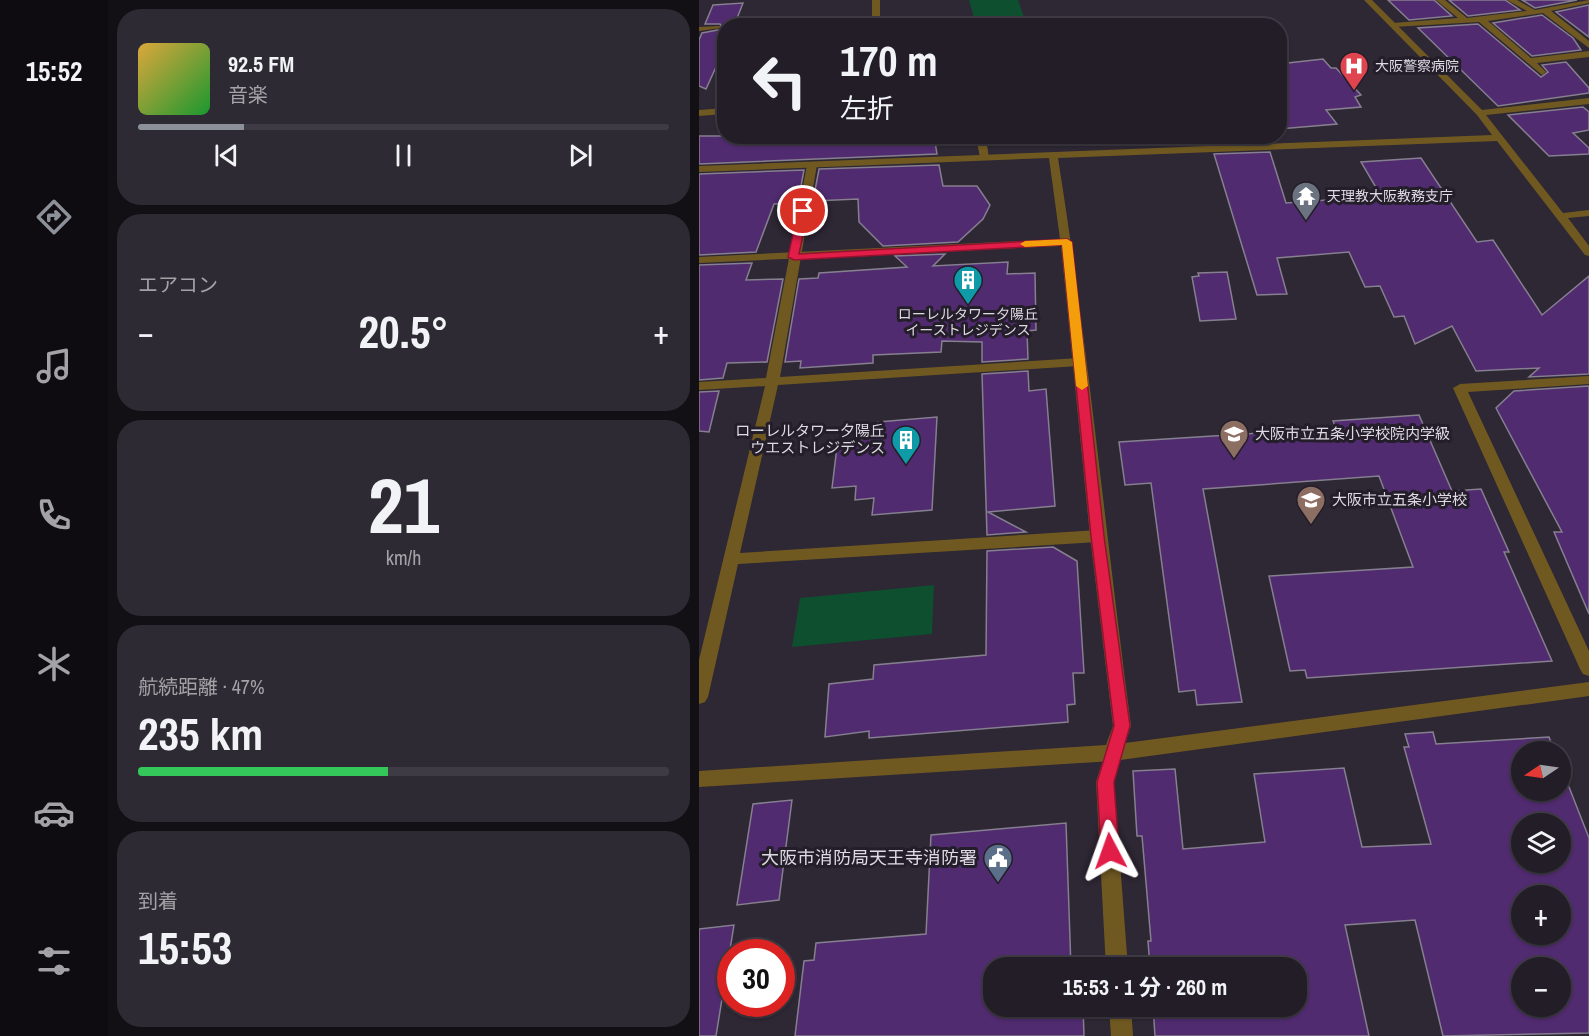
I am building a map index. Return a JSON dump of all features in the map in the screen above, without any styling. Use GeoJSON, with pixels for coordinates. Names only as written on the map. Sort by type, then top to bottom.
{"type":"FeatureCollection","features":[{"type":"Feature","properties":{"kind":"street"},"geometry":{"type":"LineString","coordinates":[[876,0],[876,18]]}},
{"type":"Feature","properties":{"kind":"street"},"geometry":{"type":"LineString","coordinates":[[1368,0],[1480,113],[1589,252]]}},
{"type":"Feature","properties":{"kind":"street"},"geometry":{"type":"LineString","coordinates":[[1440,0],[1465,20]]}},
{"type":"Feature","properties":{"kind":"street"},"geometry":{"type":"LineString","coordinates":[[1511,0],[1539,11],[1589,45]]}},
{"type":"Feature","properties":{"kind":"street"},"geometry":{"type":"LineString","coordinates":[[1393,25],[1481,19],[1589,1]]}},
{"type":"Feature","properties":{"kind":"street"},"geometry":{"type":"LineString","coordinates":[[1481,19],[1542,72]]}},
{"type":"Feature","properties":{"kind":"street"},"geometry":{"type":"LineString","coordinates":[[699,29],[717,28]]}},
{"type":"Feature","properties":{"kind":"street"},"geometry":{"type":"LineString","coordinates":[[1530,61],[1589,54]]}},
{"type":"Feature","properties":{"kind":"street"},"geometry":{"type":"LineString","coordinates":[[1480,113],[1589,101]]}},
{"type":"Feature","properties":{"kind":"street"},"geometry":{"type":"LineString","coordinates":[[699,113],[717,112]]}},
{"type":"Feature","properties":{"kind":"street"},"geometry":{"type":"LineString","coordinates":[[699,169],[1499,138]]}},
{"type":"Feature","properties":{"kind":"street"},"geometry":{"type":"LineString","coordinates":[[982,144],[985,158]]}},
{"type":"Feature","properties":{"kind":"street"},"geometry":{"type":"LineString","coordinates":[[1053,155],[1067,242],[1098,536],[1122,726],[1105,782],[1116,957]]}},
{"type":"Feature","properties":{"kind":"street"},"geometry":{"type":"LineString","coordinates":[[699,696],[772,383],[812,165]]}},
{"type":"Feature","properties":{"kind":"street"},"geometry":{"type":"LineString","coordinates":[[1561,216],[1589,213]]}},
{"type":"Feature","properties":{"kind":"street"},"geometry":{"type":"LineString","coordinates":[[699,260],[1067,242]]}},
{"type":"Feature","properties":{"kind":"street"},"geometry":{"type":"LineString","coordinates":[[699,386],[1079,362]]}},
{"type":"Feature","properties":{"kind":"street"},"geometry":{"type":"LineString","coordinates":[[1589,380],[1460,388],[1589,669]]}},
{"type":"Feature","properties":{"kind":"street"},"geometry":{"type":"LineString","coordinates":[[731,559],[1098,536]]}},
{"type":"Feature","properties":{"kind":"street"},"geometry":{"type":"LineString","coordinates":[[699,779],[1113,753],[1589,689]]}},
{"type":"Feature","properties":{"kind":"street"},"geometry":{"type":"LineString","coordinates":[[1121,1017],[1122,1036]]}},
{"type":"Feature","properties":{"kind":"green space"},"geometry":{"type":"Polygon","coordinates":[[[969,0],[1018,0],[1024,18],[974,18],[969,0]]]}},
{"type":"Feature","properties":{"kind":"green space"},"geometry":{"type":"Polygon","coordinates":[[[934,585],[932,634],[792,647],[800,598],[934,585]]]}},
{"type":"Feature","properties":{"kind":"building"},"geometry":{"type":"Polygon","coordinates":[[[1388,0],[1434,0],[1452,16],[1409,20],[1388,0]]]}},
{"type":"Feature","properties":{"kind":"building"},"geometry":{"type":"Polygon","coordinates":[[[1449,0],[1505,0],[1520,10],[1468,16],[1449,0]]]}},
{"type":"Feature","properties":{"kind":"building"},"geometry":{"type":"Polygon","coordinates":[[[1522,0],[1577,0],[1535,8],[1522,0]]]}},
{"type":"Feature","properties":{"kind":"building"},"geometry":{"type":"Polygon","coordinates":[[[743,3],[737,18],[717,18],[717,24],[705,24],[713,5],[743,3]]]}},
{"type":"Feature","properties":{"kind":"building"},"geometry":{"type":"Polygon","coordinates":[[[1589,5],[1589,37],[1556,12],[1589,5]]]}},
{"type":"Feature","properties":{"kind":"building"},"geometry":{"type":"Polygon","coordinates":[[[1542,15],[1573,38],[1581,50],[1532,56],[1493,23],[1542,15]]]}},
{"type":"Feature","properties":{"kind":"building"},"geometry":{"type":"Polygon","coordinates":[[[1478,24],[1541,77],[1548,72],[1542,65],[1566,62],[1589,88],[1589,93],[1498,106],[1418,28],[1478,24]]]}},
{"type":"Feature","properties":{"kind":"building"},"geometry":{"type":"Polygon","coordinates":[[[717,30],[717,65],[706,89],[699,86],[699,40],[702,33],[717,30]]]}},
{"type":"Feature","properties":{"kind":"building"},"geometry":{"type":"Polygon","coordinates":[[[1323,59],[1331,68],[1336,68],[1361,95],[1355,97],[1361,107],[1326,110],[1337,124],[1287,128],[1287,63],[1323,59]]]}},
{"type":"Feature","properties":{"kind":"building"},"geometry":{"type":"Polygon","coordinates":[[[1583,107],[1589,112],[1589,130],[1573,133],[1589,148],[1589,154],[1549,156],[1508,115],[1583,107]]]}},
{"type":"Feature","properties":{"kind":"building"},"geometry":{"type":"Polygon","coordinates":[[[699,136],[717,136],[717,144],[935,144],[937,154],[699,164],[699,136]]]}},
{"type":"Feature","properties":{"kind":"building"},"geometry":{"type":"Polygon","coordinates":[[[1270,152],[1286,203],[1381,196],[1361,162],[1421,158],[1477,242],[1493,240],[1542,315],[1589,276],[1589,374],[1529,377],[1539,368],[1476,371],[1452,326],[1415,344],[1404,316],[1394,317],[1380,286],[1365,287],[1349,252],[1277,258],[1287,294],[1257,295],[1214,154],[1270,152]]]}},
{"type":"Feature","properties":{"kind":"building"},"geometry":{"type":"Polygon","coordinates":[[[939,165],[943,186],[977,186],[990,205],[983,219],[958,242],[883,246],[859,222],[858,199],[813,201],[819,169],[939,165]]]}},
{"type":"Feature","properties":{"kind":"building"},"geometry":{"type":"Polygon","coordinates":[[[804,170],[798,202],[774,204],[756,252],[699,255],[699,174],[804,170]]]}},
{"type":"Feature","properties":{"kind":"building"},"geometry":{"type":"Polygon","coordinates":[[[945,254],[933,266],[1008,262],[1007,274],[1035,273],[1036,330],[1027,331],[1028,359],[982,362],[982,342],[942,341],[941,352],[873,355],[873,363],[800,368],[801,361],[785,362],[799,279],[818,278],[819,273],[907,267],[895,256],[945,254]]]}},
{"type":"Feature","properties":{"kind":"building"},"geometry":{"type":"Polygon","coordinates":[[[752,263],[746,280],[783,279],[767,362],[727,363],[723,378],[699,380],[699,265],[752,263]]]}},
{"type":"Feature","properties":{"kind":"building"},"geometry":{"type":"Polygon","coordinates":[[[1227,272],[1236,319],[1200,321],[1192,277],[1199,276],[1198,273],[1227,272]]]}},
{"type":"Feature","properties":{"kind":"building"},"geometry":{"type":"Polygon","coordinates":[[[1028,371],[1029,391],[1046,389],[1055,506],[988,512],[1026,532],[987,535],[982,374],[1028,371]]]}},
{"type":"Feature","properties":{"kind":"building"},"geometry":{"type":"Polygon","coordinates":[[[1589,386],[1589,614],[1554,532],[1562,532],[1496,408],[1514,391],[1589,386]]]}},
{"type":"Feature","properties":{"kind":"building"},"geometry":{"type":"Polygon","coordinates":[[[719,391],[709,432],[699,431],[699,392],[719,391]]]}},
{"type":"Feature","properties":{"kind":"building"},"geometry":{"type":"Polygon","coordinates":[[[1419,415],[1452,491],[1481,489],[1509,552],[1504,552],[1552,661],[1307,678],[1305,670],[1290,671],[1269,576],[1413,567],[1379,476],[1203,489],[1242,702],[1197,705],[1195,690],[1179,692],[1151,483],[1125,485],[1119,442],[1336,428],[1333,421],[1419,415]]]}},
{"type":"Feature","properties":{"kind":"building","name":"ローレルタワー夕陽丘 ウエストレジデンス"},"geometry":{"type":"Polygon","coordinates":[[[937,417],[932,510],[872,515],[874,498],[855,500],[856,486],[832,488],[837,447],[861,445],[862,433],[877,431],[878,422],[937,417]]]}},
{"type":"Feature","properties":{"kind":"building"},"geometry":{"type":"Polygon","coordinates":[[[1053,547],[1077,561],[1084,673],[1073,673],[1075,704],[1067,705],[1068,722],[869,738],[869,731],[825,737],[829,684],[873,679],[874,665],[986,655],[987,551],[1053,547]]]}},
{"type":"Feature","properties":{"kind":"building"},"geometry":{"type":"Polygon","coordinates":[[[1433,732],[1436,744],[1549,737],[1551,741],[1511,741],[1511,801],[1571,801],[1571,792],[1589,838],[1589,1033],[1443,1036],[1415,920],[1345,925],[1369,1036],[1155,1036],[1154,1017],[1307,1017],[1307,957],[1149,957],[1148,941],[1151,941],[1142,836],[1137,836],[1133,771],[1175,769],[1183,849],[1265,842],[1254,774],[1344,768],[1362,847],[1431,844],[1404,747],[1409,747],[1405,734],[1433,732]]]}},
{"type":"Feature","properties":{"kind":"building"},"geometry":{"type":"Polygon","coordinates":[[[792,800],[779,900],[737,905],[753,804],[792,800]]]}},
{"type":"Feature","properties":{"kind":"building","name":"大阪市消防局天王寺消防署"},"geometry":{"type":"Polygon","coordinates":[[[1066,823],[1071,957],[983,957],[983,1017],[1083,1017],[1084,1036],[795,1036],[804,961],[814,960],[816,943],[926,934],[931,835],[1066,823]]]}},
{"type":"Feature","properties":{"kind":"building"},"geometry":{"type":"Polygon","coordinates":[[[734,925],[732,939],[717,939],[717,1017],[719,1017],[716,1036],[699,1036],[699,929],[734,925]]]}},
{"type":"Feature","properties":{"kind":"slow traffic"},"geometry":{"type":"LineString","coordinates":[[1025,244],[1067,242],[1082,386]]}},
{"type":"Feature","properties":{"kind":"place","name":"大阪警察病院"},"geometry":{"type":"Point","coordinates":[1354,92]}},
{"type":"Feature","properties":{"kind":"place","name":"天理教大阪教務支庁"},"geometry":{"type":"Point","coordinates":[1306,222]}},
{"type":"Feature","properties":{"kind":"place","name":"ローレルタワー夕陽丘 イーストレジデンス"},"geometry":{"type":"Point","coordinates":[968,306]}},
{"type":"Feature","properties":{"kind":"place","name":"大阪市立五条小学校院内学級"},"geometry":{"type":"Point","coordinates":[1234,460]}},
{"type":"Feature","properties":{"kind":"place","name":"ローレルタワー夕陽丘 ウエストレジデンス"},"geometry":{"type":"Point","coordinates":[906,466]}},
{"type":"Feature","properties":{"kind":"place","name":"大阪市立五条小学校"},"geometry":{"type":"Point","coordinates":[1311,526]}},
{"type":"Feature","properties":{"kind":"place","name":"大阪市消防局天王寺消防署"},"geometry":{"type":"Point","coordinates":[998,884]}},
{"type":"Feature","properties":{"kind":"route"},"geometry":{"type":"LineString","coordinates":[[803,211],[794,257],[1067,242],[1098,536],[1122,726],[1105,782],[1110,851]]}}]}
